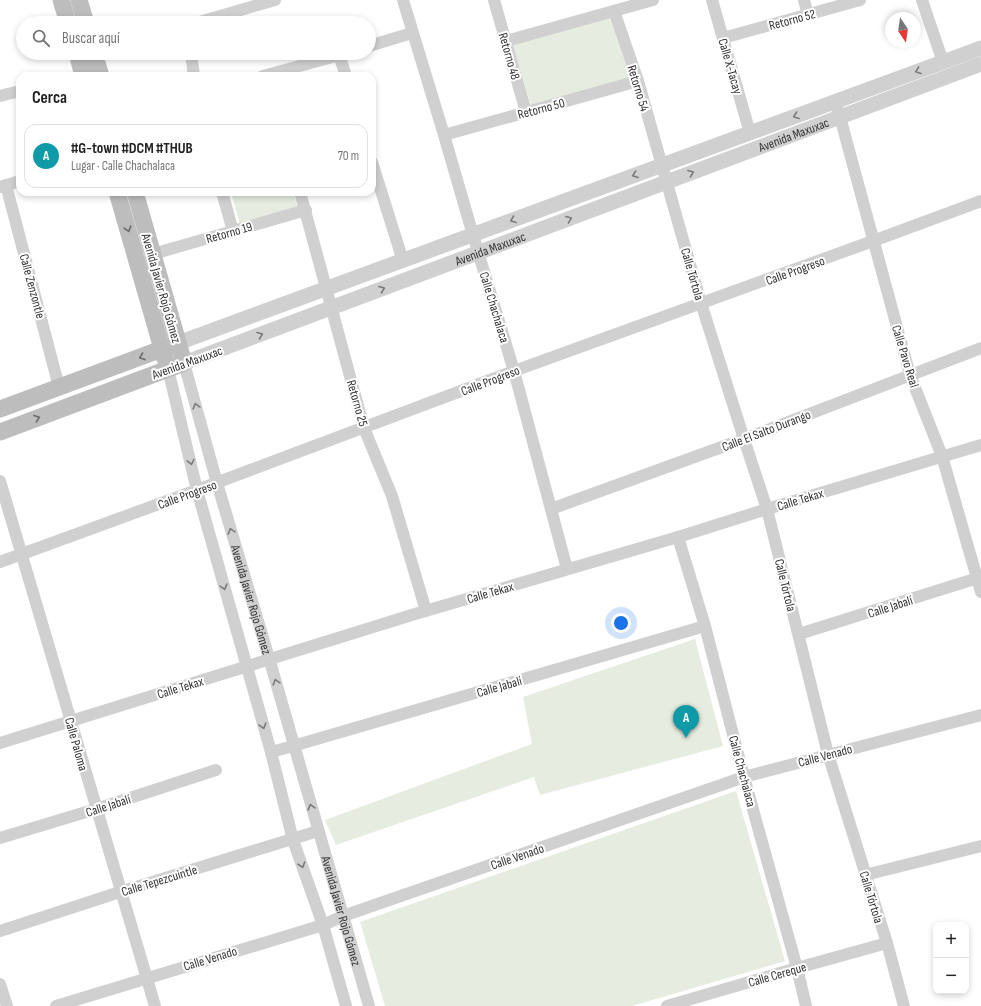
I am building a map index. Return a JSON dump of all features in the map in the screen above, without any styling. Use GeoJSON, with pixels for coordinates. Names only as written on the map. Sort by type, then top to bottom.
{"type":"FeatureCollection","features":[{"type":"Feature","properties":{"kind":"main road"},"geometry":{"type":"LineString","coordinates":[[61,0],[66,16]]}},
{"type":"Feature","properties":{"kind":"main road"},"geometry":{"type":"LineString","coordinates":[[79,0],[84,16]]}},
{"type":"Feature","properties":{"kind":"main road"},"geometry":{"type":"LineString","coordinates":[[78,60],[80,72]]}},
{"type":"Feature","properties":{"kind":"main road"},"geometry":{"type":"LineString","coordinates":[[96,60],[100,72]]}},
{"type":"Feature","properties":{"kind":"main road","name":"Avenida Javier Rojo Gómez"},"geometry":{"type":"LineString","coordinates":[[118,196],[162,349],[176,366]]}},
{"type":"Feature","properties":{"kind":"main road","name":"Avenida Javier Rojo Gómez"},"geometry":{"type":"LineString","coordinates":[[135,196],[178,343],[176,366]]}},
{"type":"Feature","properties":{"kind":"main road","name":"Avenida Maxuxac"},"geometry":{"type":"LineString","coordinates":[[0,409],[178,343]]}},
{"type":"Feature","properties":{"kind":"main road","name":"Avenida Maxuxac"},"geometry":{"type":"LineString","coordinates":[[0,432],[176,366]]}},
{"type":"Feature","properties":{"kind":"main road"},"geometry":{"type":"LineString","coordinates":[[111,368],[120,388]]}},
{"type":"Feature","properties":{"kind":"street"},"geometry":{"type":"LineString","coordinates":[[214,16],[243,5],[275,0]]}},
{"type":"Feature","properties":{"kind":"street","name":"Calle Chachalaca"},"geometry":{"type":"LineString","coordinates":[[403,0],[514,372],[567,569]]}},
{"type":"Feature","properties":{"kind":"street","name":"Retorno 48"},"geometry":{"type":"LineString","coordinates":[[494,0],[526,112]]}},
{"type":"Feature","properties":{"kind":"street"},"geometry":{"type":"LineString","coordinates":[[506,41],[653,0]]}},
{"type":"Feature","properties":{"kind":"street","name":"Calle X-Tacay"},"geometry":{"type":"LineString","coordinates":[[712,0],[750,133]]}},
{"type":"Feature","properties":{"kind":"street"},"geometry":{"type":"LineString","coordinates":[[804,0],[808,15]]}},
{"type":"Feature","properties":{"kind":"street","name":"Retorno 52"},"geometry":{"type":"LineString","coordinates":[[723,38],[860,0]]}},
{"type":"Feature","properties":{"kind":"street"},"geometry":{"type":"LineString","coordinates":[[922,0],[943,62]]}},
{"type":"Feature","properties":{"kind":"street","name":"Retorno 54"},"geometry":{"type":"LineString","coordinates":[[614,11],[638,81],[663,165]]}},
{"type":"Feature","properties":{"kind":"street"},"geometry":{"type":"LineString","coordinates":[[376,44],[412,33]]}},
{"type":"Feature","properties":{"kind":"street","name":"Avenida Maxuxac"},"geometry":{"type":"LineString","coordinates":[[178,343],[981,48]]}},
{"type":"Feature","properties":{"kind":"street"},"geometry":{"type":"LineString","coordinates":[[192,60],[193,72]]}},
{"type":"Feature","properties":{"kind":"street"},"geometry":{"type":"LineString","coordinates":[[280,72],[322,60]]}},
{"type":"Feature","properties":{"kind":"street"},"geometry":{"type":"LineString","coordinates":[[344,60],[345,72]]}},
{"type":"Feature","properties":{"kind":"street","name":"Avenida Maxuxac"},"geometry":{"type":"LineString","coordinates":[[176,366],[981,64]]}},
{"type":"Feature","properties":{"kind":"street","name":"Retorno 50"},"geometry":{"type":"LineString","coordinates":[[444,135],[638,81]]}},
{"type":"Feature","properties":{"kind":"street"},"geometry":{"type":"LineString","coordinates":[[0,96],[16,92]]}},
{"type":"Feature","properties":{"kind":"street","name":"Calle Pavo Real"},"geometry":{"type":"LineString","coordinates":[[835,102],[910,374],[942,456],[979,577],[981,592]]}},
{"type":"Feature","properties":{"kind":"street","name":"Calle Tórtola"},"geometry":{"type":"LineString","coordinates":[[663,165],[702,303],[767,509],[828,754],[887,943],[904,1006]]}},
{"type":"Feature","properties":{"kind":"street"},"geometry":{"type":"LineString","coordinates":[[376,175],[403,261]]}},
{"type":"Feature","properties":{"kind":"street"},"geometry":{"type":"LineString","coordinates":[[3,186],[16,182]]}},
{"type":"Feature","properties":{"kind":"street","name":"Calle Zenzontle"},"geometry":{"type":"LineString","coordinates":[[3,186],[59,387]]}},
{"type":"Feature","properties":{"kind":"street"},"geometry":{"type":"LineString","coordinates":[[223,196],[233,231]]}},
{"type":"Feature","properties":{"kind":"street","name":"Retorno 25"},"geometry":{"type":"LineString","coordinates":[[301,196],[364,428],[392,496],[426,611]]}},
{"type":"Feature","properties":{"kind":"street","name":"Calle Progreso"},"geometry":{"type":"LineString","coordinates":[[0,562],[981,201]]}},
{"type":"Feature","properties":{"kind":"street","name":"Retorno 19"},"geometry":{"type":"LineString","coordinates":[[152,254],[306,210]]}},
{"type":"Feature","properties":{"kind":"street"},"geometry":{"type":"LineString","coordinates":[[236,322],[243,341]]}},
{"type":"Feature","properties":{"kind":"street","name":"Calle El Salto Durango"},"geometry":{"type":"LineString","coordinates":[[551,509],[744,439],[981,348]]}},
{"type":"Feature","properties":{"kind":"street","name":"Avenida Javier Rojo Gómez"},"geometry":{"type":"LineString","coordinates":[[176,366],[217,483],[369,1006]]}},
{"type":"Feature","properties":{"kind":"street","name":"Avenida Javier Rojo Gómez"},"geometry":{"type":"LineString","coordinates":[[176,366],[197,490],[271,752],[293,840],[322,925],[346,1006]]}},
{"type":"Feature","properties":{"kind":"street","name":"Calle Tekax"},"geometry":{"type":"LineString","coordinates":[[0,743],[269,658],[678,537],[981,445]]}},
{"type":"Feature","properties":{"kind":"street","name":"Calle Paloma"},"geometry":{"type":"LineString","coordinates":[[0,481],[120,892],[155,1006]]}},
{"type":"Feature","properties":{"kind":"street","name":"Calle Chachalaca"},"geometry":{"type":"LineString","coordinates":[[678,537],[704,626],[806,1006]]}},
{"type":"Feature","properties":{"kind":"street","name":"Calle Jabalí"},"geometry":{"type":"LineString","coordinates":[[799,634],[979,577]]}},
{"type":"Feature","properties":{"kind":"street","name":"Calle Jabalí"},"geometry":{"type":"LineString","coordinates":[[271,752],[704,626]]}},
{"type":"Feature","properties":{"kind":"street","name":"Calle Venado"},"geometry":{"type":"LineString","coordinates":[[56,1006],[147,977],[322,925],[343,916],[744,777],[981,715]]}},
{"type":"Feature","properties":{"kind":"street","name":"Calle Jabalí"},"geometry":{"type":"LineString","coordinates":[[0,838],[216,770]]}},
{"type":"Feature","properties":{"kind":"street","name":"Calle Tepezcuintle"},"geometry":{"type":"LineString","coordinates":[[0,931],[120,892],[293,840],[318,831]]}},
{"type":"Feature","properties":{"kind":"street"},"geometry":{"type":"LineString","coordinates":[[865,875],[981,846]]}},
{"type":"Feature","properties":{"kind":"street","name":"Calle Cereque"},"geometry":{"type":"LineString","coordinates":[[667,1006],[887,943]]}},
{"type":"Feature","properties":{"kind":"street"},"geometry":{"type":"LineString","coordinates":[[0,984],[7,1006]]}},
{"type":"Feature","properties":{"kind":"shaded area"},"geometry":{"type":"Polygon","coordinates":[[[609,16],[631,79],[531,106],[513,45],[609,16]]]}},
{"type":"Feature","properties":{"kind":"shaded area"},"geometry":{"type":"Polygon","coordinates":[[[232,196],[294,196],[298,209],[240,225],[232,196]]]}},
{"type":"Feature","properties":{"kind":"shaded area"},"geometry":{"type":"Polygon","coordinates":[[[695,639],[723,746],[540,795],[534,777],[336,845],[325,820],[532,744],[523,697],[695,639]]]}},
{"type":"Feature","properties":{"kind":"shaded area"},"geometry":{"type":"Polygon","coordinates":[[[736,791],[785,961],[632,1006],[385,1006],[360,922],[736,791]]]}},
{"type":"Feature","properties":{"kind":"place","name":"#G-town #DCM #THUB"},"geometry":{"type":"Point","coordinates":[686,738]}}]}
